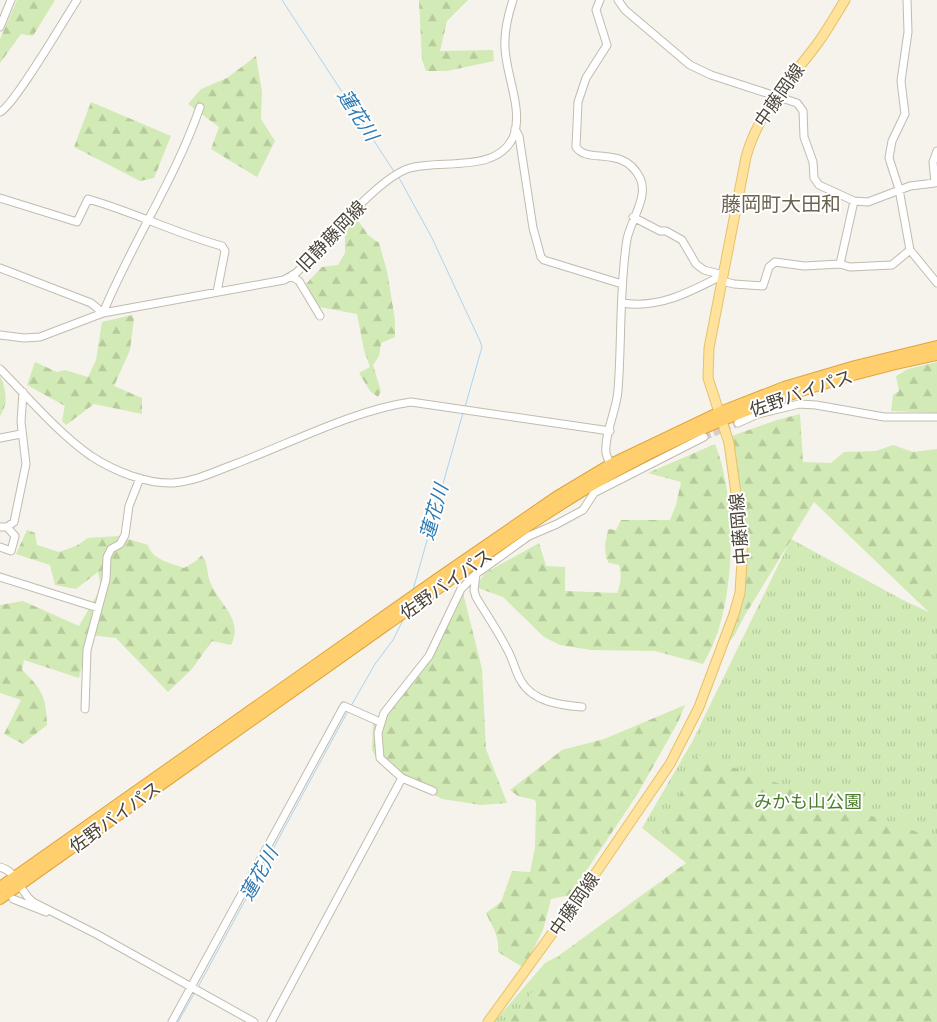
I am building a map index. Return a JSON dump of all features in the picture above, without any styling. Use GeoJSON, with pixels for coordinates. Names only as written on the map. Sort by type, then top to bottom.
{"type":"FeatureCollection","features":[{"type":"Feature","properties":{"kind":"highway","name":"佐野バイパス"},"geometry":{"type":"LineString","coordinates":[[0,899],[18,880],[437,579],[556,497],[615,472],[721,416],[793,385],[937,346]]}},
{"type":"Feature","properties":{"kind":"highway","name":"佐野バイパス"},"geometry":{"type":"LineString","coordinates":[[721,416],[857,373],[937,355]]}},
{"type":"Feature","properties":{"kind":"highway","name":"佐野バイパス"},"geometry":{"type":"LineString","coordinates":[[0,887],[18,880]]}},
{"type":"Feature","properties":{"kind":"main road","name":"中藤岡線"},"geometry":{"type":"LineString","coordinates":[[488,1022],[658,783],[682,741],[713,673],[738,600],[743,568],[741,525],[729,442],[710,387],[708,371],[709,348],[722,278],[754,129],[775,95],[819,40],[845,0]]}},
{"type":"Feature","properties":{"kind":"street"},"geometry":{"type":"LineString","coordinates":[[0,27],[11,0]]}},
{"type":"Feature","properties":{"kind":"street"},"geometry":{"type":"LineString","coordinates":[[0,112],[6,108],[27,79],[77,0]]}},
{"type":"Feature","properties":{"kind":"street"},"geometry":{"type":"LineString","coordinates":[[513,0],[506,28],[504,48],[516,115],[515,129],[519,136],[533,228],[541,257],[544,260],[622,284]]}},
{"type":"Feature","properties":{"kind":"street"},"geometry":{"type":"LineString","coordinates":[[600,0],[596,10],[607,45],[586,78],[578,102],[574,141],[579,151],[618,157],[628,163],[638,173],[643,186],[642,197],[633,217],[628,238],[622,284],[618,392],[606,454],[615,472]]}},
{"type":"Feature","properties":{"kind":"street"},"geometry":{"type":"LineString","coordinates":[[618,0],[625,10],[690,65],[711,75],[797,103],[803,111],[804,137],[813,162],[814,178],[819,185],[854,201],[868,202],[899,190],[936,183],[933,162],[937,151]]}},
{"type":"Feature","properties":{"kind":"street"},"geometry":{"type":"LineString","coordinates":[[907,0],[908,32],[901,81],[905,114],[890,149],[892,170],[899,190],[910,250],[937,283]]}},
{"type":"Feature","properties":{"kind":"street"},"geometry":{"type":"LineString","coordinates":[[0,268],[91,303],[103,313],[116,279],[186,148],[200,107]]}},
{"type":"Feature","properties":{"kind":"street","name":"旧静藤岡線"},"geometry":{"type":"LineString","coordinates":[[0,335],[24,338],[40,337],[103,313],[291,276],[359,207],[390,179],[414,167],[489,158],[499,153],[507,145],[515,129]]}},
{"type":"Feature","properties":{"kind":"street"},"geometry":{"type":"LineString","coordinates":[[0,198],[78,222],[88,200],[173,228],[193,238],[222,246],[225,251],[217,292]]}},
{"type":"Feature","properties":{"kind":"street"},"geometry":{"type":"LineString","coordinates":[[840,264],[854,201]]}},
{"type":"Feature","properties":{"kind":"street"},"geometry":{"type":"LineString","coordinates":[[633,217],[682,240],[696,264],[704,270],[734,284],[763,286],[770,268],[775,262],[804,266],[840,264],[850,267],[892,265],[910,250]]}},
{"type":"Feature","properties":{"kind":"street"},"geometry":{"type":"LineString","coordinates":[[291,276],[299,282],[320,316]]}},
{"type":"Feature","properties":{"kind":"street"},"geometry":{"type":"LineString","coordinates":[[622,303],[642,304],[673,299],[722,278]]}},
{"type":"Feature","properties":{"kind":"street"},"geometry":{"type":"LineString","coordinates":[[0,369],[92,456],[123,472],[140,478],[172,483],[204,477],[322,429],[395,404],[425,403],[610,431]]}},
{"type":"Feature","properties":{"kind":"street"},"geometry":{"type":"LineString","coordinates":[[0,548],[11,551],[15,536],[4,527],[14,522],[25,475],[25,456],[21,434],[23,392]]}},
{"type":"Feature","properties":{"kind":"street"},"geometry":{"type":"LineString","coordinates":[[738,423],[758,414],[799,404],[816,404],[892,418],[937,418]]}},
{"type":"Feature","properties":{"kind":"street"},"geometry":{"type":"LineString","coordinates":[[0,438],[21,434]]}},
{"type":"Feature","properties":{"kind":"street"},"geometry":{"type":"LineString","coordinates":[[433,791],[402,778],[380,758],[378,747],[380,722],[384,714],[429,656],[460,590],[476,574],[528,536],[558,524],[583,510],[594,494],[615,472],[704,437]]}},
{"type":"Feature","properties":{"kind":"street"},"geometry":{"type":"LineString","coordinates":[[85,709],[88,650],[106,579],[107,557],[111,549],[120,544],[125,536],[129,506],[140,478]]}},
{"type":"Feature","properties":{"kind":"street"},"geometry":{"type":"LineString","coordinates":[[476,574],[474,590],[476,597],[507,648],[521,682],[529,692],[547,701],[582,707]]}},
{"type":"Feature","properties":{"kind":"street"},"geometry":{"type":"LineString","coordinates":[[0,578],[98,608]]}},
{"type":"Feature","properties":{"kind":"street"},"geometry":{"type":"LineString","coordinates":[[172,1022],[194,989],[349,708],[380,722]]}},
{"type":"Feature","properties":{"kind":"street"},"geometry":{"type":"LineString","coordinates":[[271,1022],[402,778]]}},
{"type":"Feature","properties":{"kind":"street"},"geometry":{"type":"LineString","coordinates":[[0,867],[18,880],[28,898],[254,1022]]}},
{"type":"Feature","properties":{"kind":"street"},"geometry":{"type":"LineString","coordinates":[[13,899],[42,912],[51,911]]}},
{"type":"Feature","properties":{"kind":"green space"},"geometry":{"type":"Polygon","coordinates":[[[17,0],[55,0],[33,36],[21,34],[0,63],[0,39],[17,0]]]}},
{"type":"Feature","properties":{"kind":"green space"},"geometry":{"type":"Polygon","coordinates":[[[419,0],[468,0],[447,21],[440,51],[493,50],[494,61],[447,71],[426,71],[422,60],[419,0]]]}},
{"type":"Feature","properties":{"kind":"green space"},"geometry":{"type":"Polygon","coordinates":[[[256,56],[262,92],[261,119],[275,141],[257,177],[211,149],[219,127],[188,104],[201,89],[227,78],[256,56]]]}},
{"type":"Feature","properties":{"kind":"green space"},"geometry":{"type":"Polygon","coordinates":[[[91,102],[171,136],[154,178],[140,181],[74,147],[91,102]]]}},
{"type":"Feature","properties":{"kind":"green space"},"geometry":{"type":"Polygon","coordinates":[[[357,219],[368,235],[379,243],[387,271],[395,320],[395,337],[381,343],[379,356],[373,365],[381,391],[378,397],[370,391],[359,373],[370,367],[364,350],[357,314],[319,307],[306,284],[322,267],[338,265],[345,253],[345,232],[357,219]]]}},
{"type":"Feature","properties":{"kind":"green space"},"geometry":{"type":"Polygon","coordinates":[[[132,315],[134,319],[130,350],[114,386],[142,398],[142,414],[94,404],[66,425],[62,421],[65,406],[27,385],[35,362],[57,372],[65,370],[88,377],[96,360],[102,322],[132,315]]]}},
{"type":"Feature","properties":{"kind":"green space"},"geometry":{"type":"Polygon","coordinates":[[[937,362],[937,413],[891,411],[893,395],[899,391],[896,376],[908,369],[937,362]]]}},
{"type":"Feature","properties":{"kind":"green space"},"geometry":{"type":"Polygon","coordinates":[[[0,376],[4,386],[6,401],[0,416],[0,376]]]}},
{"type":"Feature","properties":{"kind":"green space"},"geometry":{"type":"Polygon","coordinates":[[[800,414],[803,462],[831,463],[844,452],[876,451],[893,445],[913,452],[937,449],[937,620],[814,502],[728,643],[741,591],[745,540],[740,489],[729,437],[800,414]]]}},
{"type":"Feature","properties":{"kind":"green space"},"geometry":{"type":"Polygon","coordinates":[[[715,444],[728,495],[730,556],[728,586],[722,615],[714,642],[703,664],[655,651],[591,650],[560,645],[544,637],[503,597],[475,587],[485,573],[539,543],[546,566],[565,567],[565,591],[617,593],[621,572],[619,565],[609,563],[606,558],[605,545],[608,529],[616,530],[621,520],[670,520],[676,505],[681,482],[648,473],[715,444]]]}},
{"type":"Feature","properties":{"kind":"green space"},"geometry":{"type":"Polygon","coordinates":[[[27,530],[35,533],[37,545],[59,552],[76,546],[88,538],[118,536],[148,545],[153,554],[158,558],[184,568],[202,555],[206,562],[211,584],[233,620],[235,628],[231,645],[212,641],[192,669],[168,692],[116,638],[90,635],[79,678],[24,660],[22,670],[35,683],[42,694],[46,707],[47,725],[23,744],[4,734],[21,700],[0,693],[0,605],[23,601],[79,626],[101,588],[98,572],[76,589],[55,585],[50,565],[16,554],[27,530]]]}},
{"type":"Feature","properties":{"kind":"green space","name":"みかも山公園"},"geometry":{"type":"Polygon","coordinates":[[[791,539],[901,599],[937,616],[937,1022],[494,1022],[545,963],[704,877],[642,828],[692,742],[791,539]]]}},
{"type":"Feature","properties":{"kind":"green space"},"geometry":{"type":"Polygon","coordinates":[[[463,593],[482,669],[486,749],[507,803],[481,805],[442,799],[378,761],[372,750],[373,724],[375,720],[424,660],[463,593]]]}},
{"type":"Feature","properties":{"kind":"green space"},"geometry":{"type":"Polygon","coordinates":[[[685,705],[678,722],[637,795],[570,895],[551,899],[543,930],[524,968],[498,952],[497,936],[486,913],[501,902],[512,871],[530,872],[535,848],[535,800],[518,796],[510,790],[562,750],[604,739],[685,705]]]}},
{"type":"Feature","properties":{"kind":"green space"},"geometry":{"type":"Polygon","coordinates":[[[698,755],[937,839],[937,1022],[509,1022],[561,954],[686,863],[664,830],[698,755]]]}},
{"type":"Feature","properties":{"kind":"waterway","name":"蓮花川"},"geometry":{"type":"LineString","coordinates":[[282,0],[395,173]]}},
{"type":"Feature","properties":{"kind":"waterway","name":"蓮花川"},"geometry":{"type":"LineString","coordinates":[[398,176],[432,238],[482,347],[465,407]]}},
{"type":"Feature","properties":{"kind":"waterway","name":"蓮花川"},"geometry":{"type":"LineString","coordinates":[[413,590],[463,413]]}},
{"type":"Feature","properties":{"kind":"waterway","name":"蓮花川"},"geometry":{"type":"LineString","coordinates":[[351,706],[375,664],[393,640],[403,620]]}},
{"type":"Feature","properties":{"kind":"waterway","name":"蓮花川"},"geometry":{"type":"LineString","coordinates":[[198,987],[348,711]]}},
{"type":"Feature","properties":{"kind":"waterway","name":"蓮花川"},"geometry":{"type":"LineString","coordinates":[[178,1022],[195,992]]}},
{"type":"Feature","properties":{"kind":"tunnel"},"geometry":{"type":"LineString","coordinates":[[704,437],[738,423]]}},
{"type":"Feature","properties":{"kind":"district","name":"藤岡町大田和"},"geometry":{"type":"Point","coordinates":[781,204]}}]}
